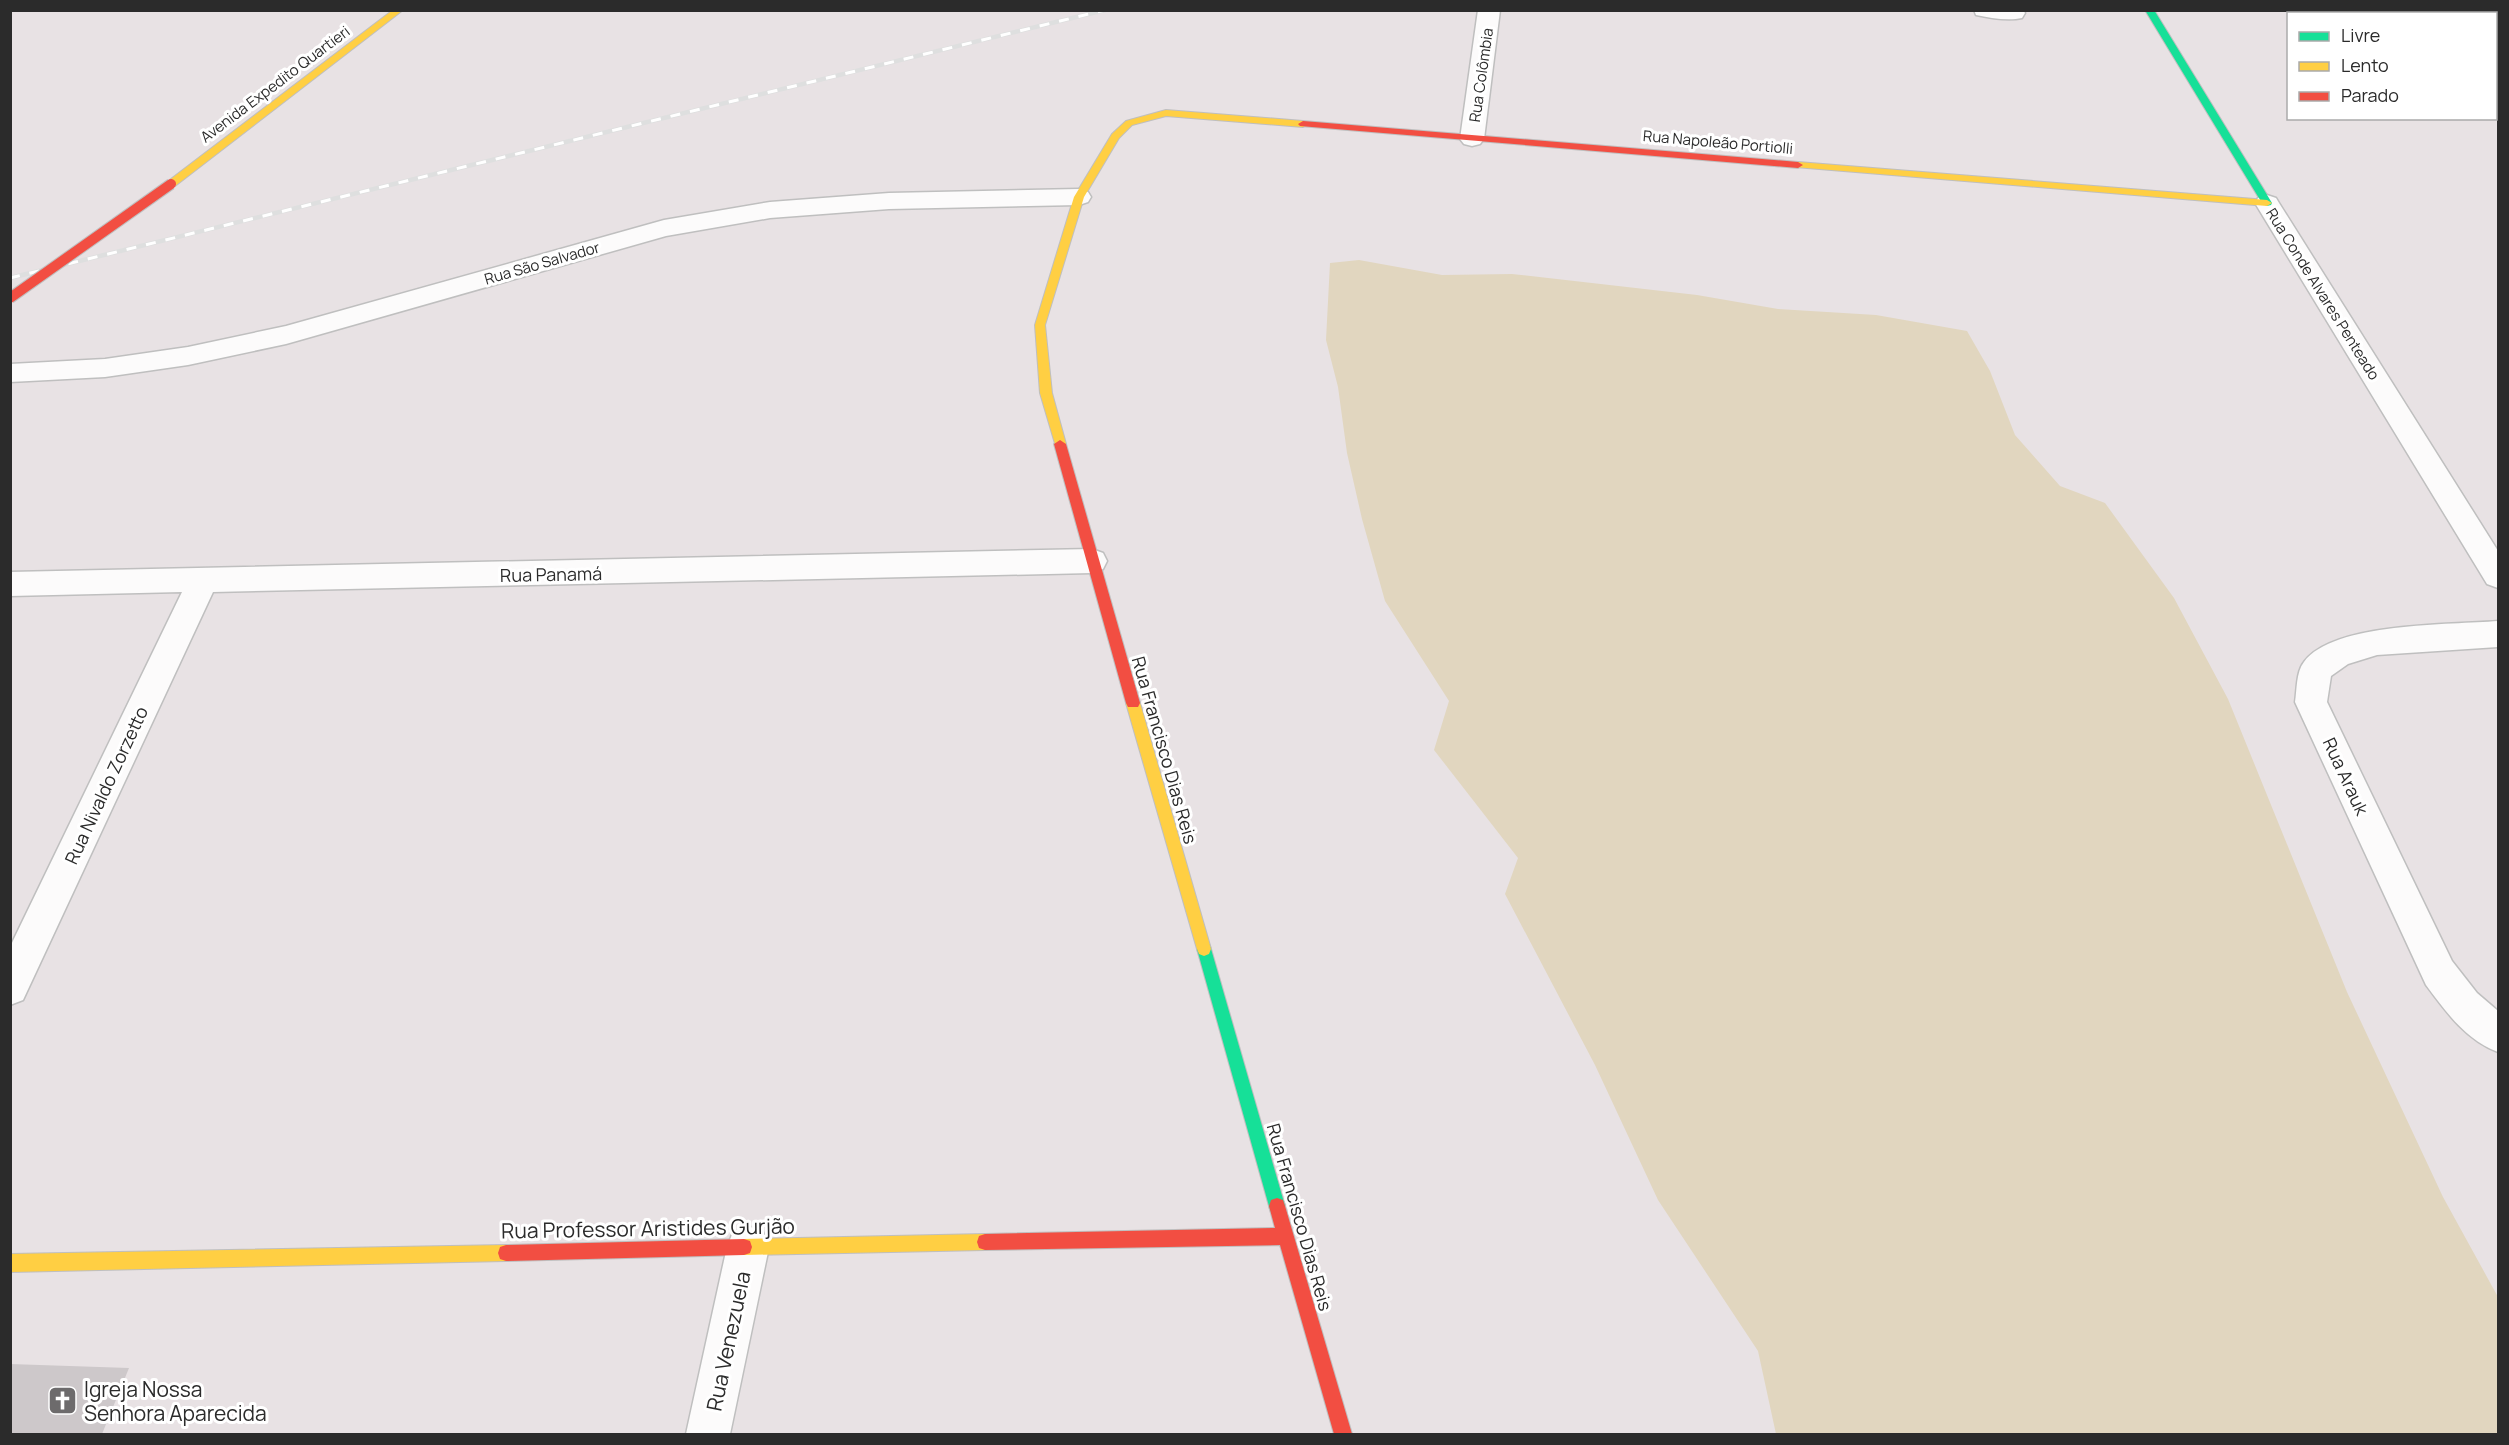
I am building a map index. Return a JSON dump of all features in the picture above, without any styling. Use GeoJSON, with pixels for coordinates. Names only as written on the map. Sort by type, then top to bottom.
{"type":"FeatureCollection","features":[{"type":"Feature","properties":{"kind":"street","name":"Avenida Expedito Quartieri"},"geometry":{"type":"LineString","coordinates":[[10,298],[171,184],[399,10]]}},
{"type":"Feature","properties":{"kind":"street","name":"Rua Colômbia"},"geometry":{"type":"LineString","coordinates":[[1472,139],[1490,10]]}},
{"type":"Feature","properties":{"kind":"street"},"geometry":{"type":"LineString","coordinates":[[1984,10],[2013,13]]}},
{"type":"Feature","properties":{"kind":"street","name":"Rua Conde Alvares Penteado"},"geometry":{"type":"LineString","coordinates":[[2149,10],[2499,576]]}},
{"type":"Feature","properties":{"kind":"street","name":"Rua Napoleão Portiolli"},"geometry":{"type":"LineString","coordinates":[[1166,113],[2267,203]]}},
{"type":"Feature","properties":{"kind":"street","name":"Rua Francisco Dias Reis"},"geometry":{"type":"LineString","coordinates":[[1166,113],[1130,123],[1115,136],[1079,197],[1040,325],[1046,393],[1092,561],[1343,1434]]}},
{"type":"Feature","properties":{"kind":"street","name":"Rua São Salvador"},"geometry":{"type":"LineString","coordinates":[[10,373],[105,368],[188,356],[275,337],[664,228],[770,210],[889,201],[1079,197]]}},
{"type":"Feature","properties":{"kind":"street","name":"Rua Panamá"},"geometry":{"type":"LineString","coordinates":[[10,584],[202,582],[1092,561]]}},
{"type":"Feature","properties":{"kind":"street","name":"Rua Nivaldo Zorzetto"},"geometry":{"type":"LineString","coordinates":[[10,988],[202,582]]}},
{"type":"Feature","properties":{"kind":"street","name":"Rua Arauk"},"geometry":{"type":"LineString","coordinates":[[2499,634],[2377,642],[2337,654],[2316,670],[2311,702],[2439,973],[2464,1006],[2499,1034]]}},
{"type":"Feature","properties":{"kind":"street","name":"Rua Professor Aristides Gurjão"},"geometry":{"type":"LineString","coordinates":[[10,1263],[1286,1236]]}},
{"type":"Feature","properties":{"kind":"street","name":"Rua Venezuela"},"geometry":{"type":"LineString","coordinates":[[708,1434],[748,1246]]}},
{"type":"Feature","properties":{"kind":"shaded area"},"geometry":{"type":"Polygon","coordinates":[[[1359,260],[1442,275],[1512,274],[1697,295],[1778,309],[1876,315],[1967,331],[1990,371],[2015,435],[2060,486],[2105,503],[2174,598],[2228,699],[2347,992],[2443,1197],[2498,1297],[2498,1434],[1776,1434],[1758,1351],[1658,1200],[1595,1065],[1505,894],[1518,858],[1434,750],[1449,701],[1385,601],[1362,519],[1347,453],[1338,387],[1326,340],[1330,263],[1359,260]]]}},
{"type":"Feature","properties":{"kind":"building","name":"Igreja Nossa Senhora Aparecida"},"geometry":{"type":"Polygon","coordinates":[[[10,1364],[129,1368],[102,1434],[10,1434],[10,1364]]]}},
{"type":"Feature","properties":{"kind":"railway"},"geometry":{"type":"LineString","coordinates":[[10,278],[1105,10]]}},
{"type":"Feature","properties":{"kind":"traffic: fast"},"geometry":{"type":"LineString","coordinates":[[2149,10],[2267,203]]}},
{"type":"Feature","properties":{"kind":"traffic: fast"},"geometry":{"type":"LineString","coordinates":[[1204,949],[1277,1206]]}},
{"type":"Feature","properties":{"kind":"traffic: slow"},"geometry":{"type":"LineString","coordinates":[[171,184],[399,10]]}},
{"type":"Feature","properties":{"kind":"traffic: slow"},"geometry":{"type":"LineString","coordinates":[[1060,444],[1046,393],[1040,325],[1079,197],[1115,136],[1129,123],[1166,113],[1303,124]]}},
{"type":"Feature","properties":{"kind":"traffic: slow"},"geometry":{"type":"LineString","coordinates":[[1798,165],[2267,203]]}},
{"type":"Feature","properties":{"kind":"traffic: slow"},"geometry":{"type":"LineString","coordinates":[[1133,703],[1204,949]]}},
{"type":"Feature","properties":{"kind":"traffic: slow"},"geometry":{"type":"LineString","coordinates":[[744,1247],[985,1242]]}},
{"type":"Feature","properties":{"kind":"traffic: slow"},"geometry":{"type":"LineString","coordinates":[[10,1263],[506,1253]]}},
{"type":"Feature","properties":{"kind":"traffic: jam"},"geometry":{"type":"LineString","coordinates":[[1303,124],[1798,165]]}},
{"type":"Feature","properties":{"kind":"traffic: jam"},"geometry":{"type":"LineString","coordinates":[[10,298],[171,184]]}},
{"type":"Feature","properties":{"kind":"traffic: jam"},"geometry":{"type":"LineString","coordinates":[[1060,444],[1133,703]]}},
{"type":"Feature","properties":{"kind":"traffic: jam"},"geometry":{"type":"LineString","coordinates":[[1277,1206],[1343,1434]]}},
{"type":"Feature","properties":{"kind":"traffic: jam"},"geometry":{"type":"LineString","coordinates":[[985,1242],[1286,1236]]}},
{"type":"Feature","properties":{"kind":"traffic: jam"},"geometry":{"type":"LineString","coordinates":[[506,1253],[744,1247]]}},
{"type":"Feature","properties":{"kind":"place","name":"Igreja Nossa Senhora Aparecida"},"geometry":{"type":"Point","coordinates":[63,1401]}}]}
